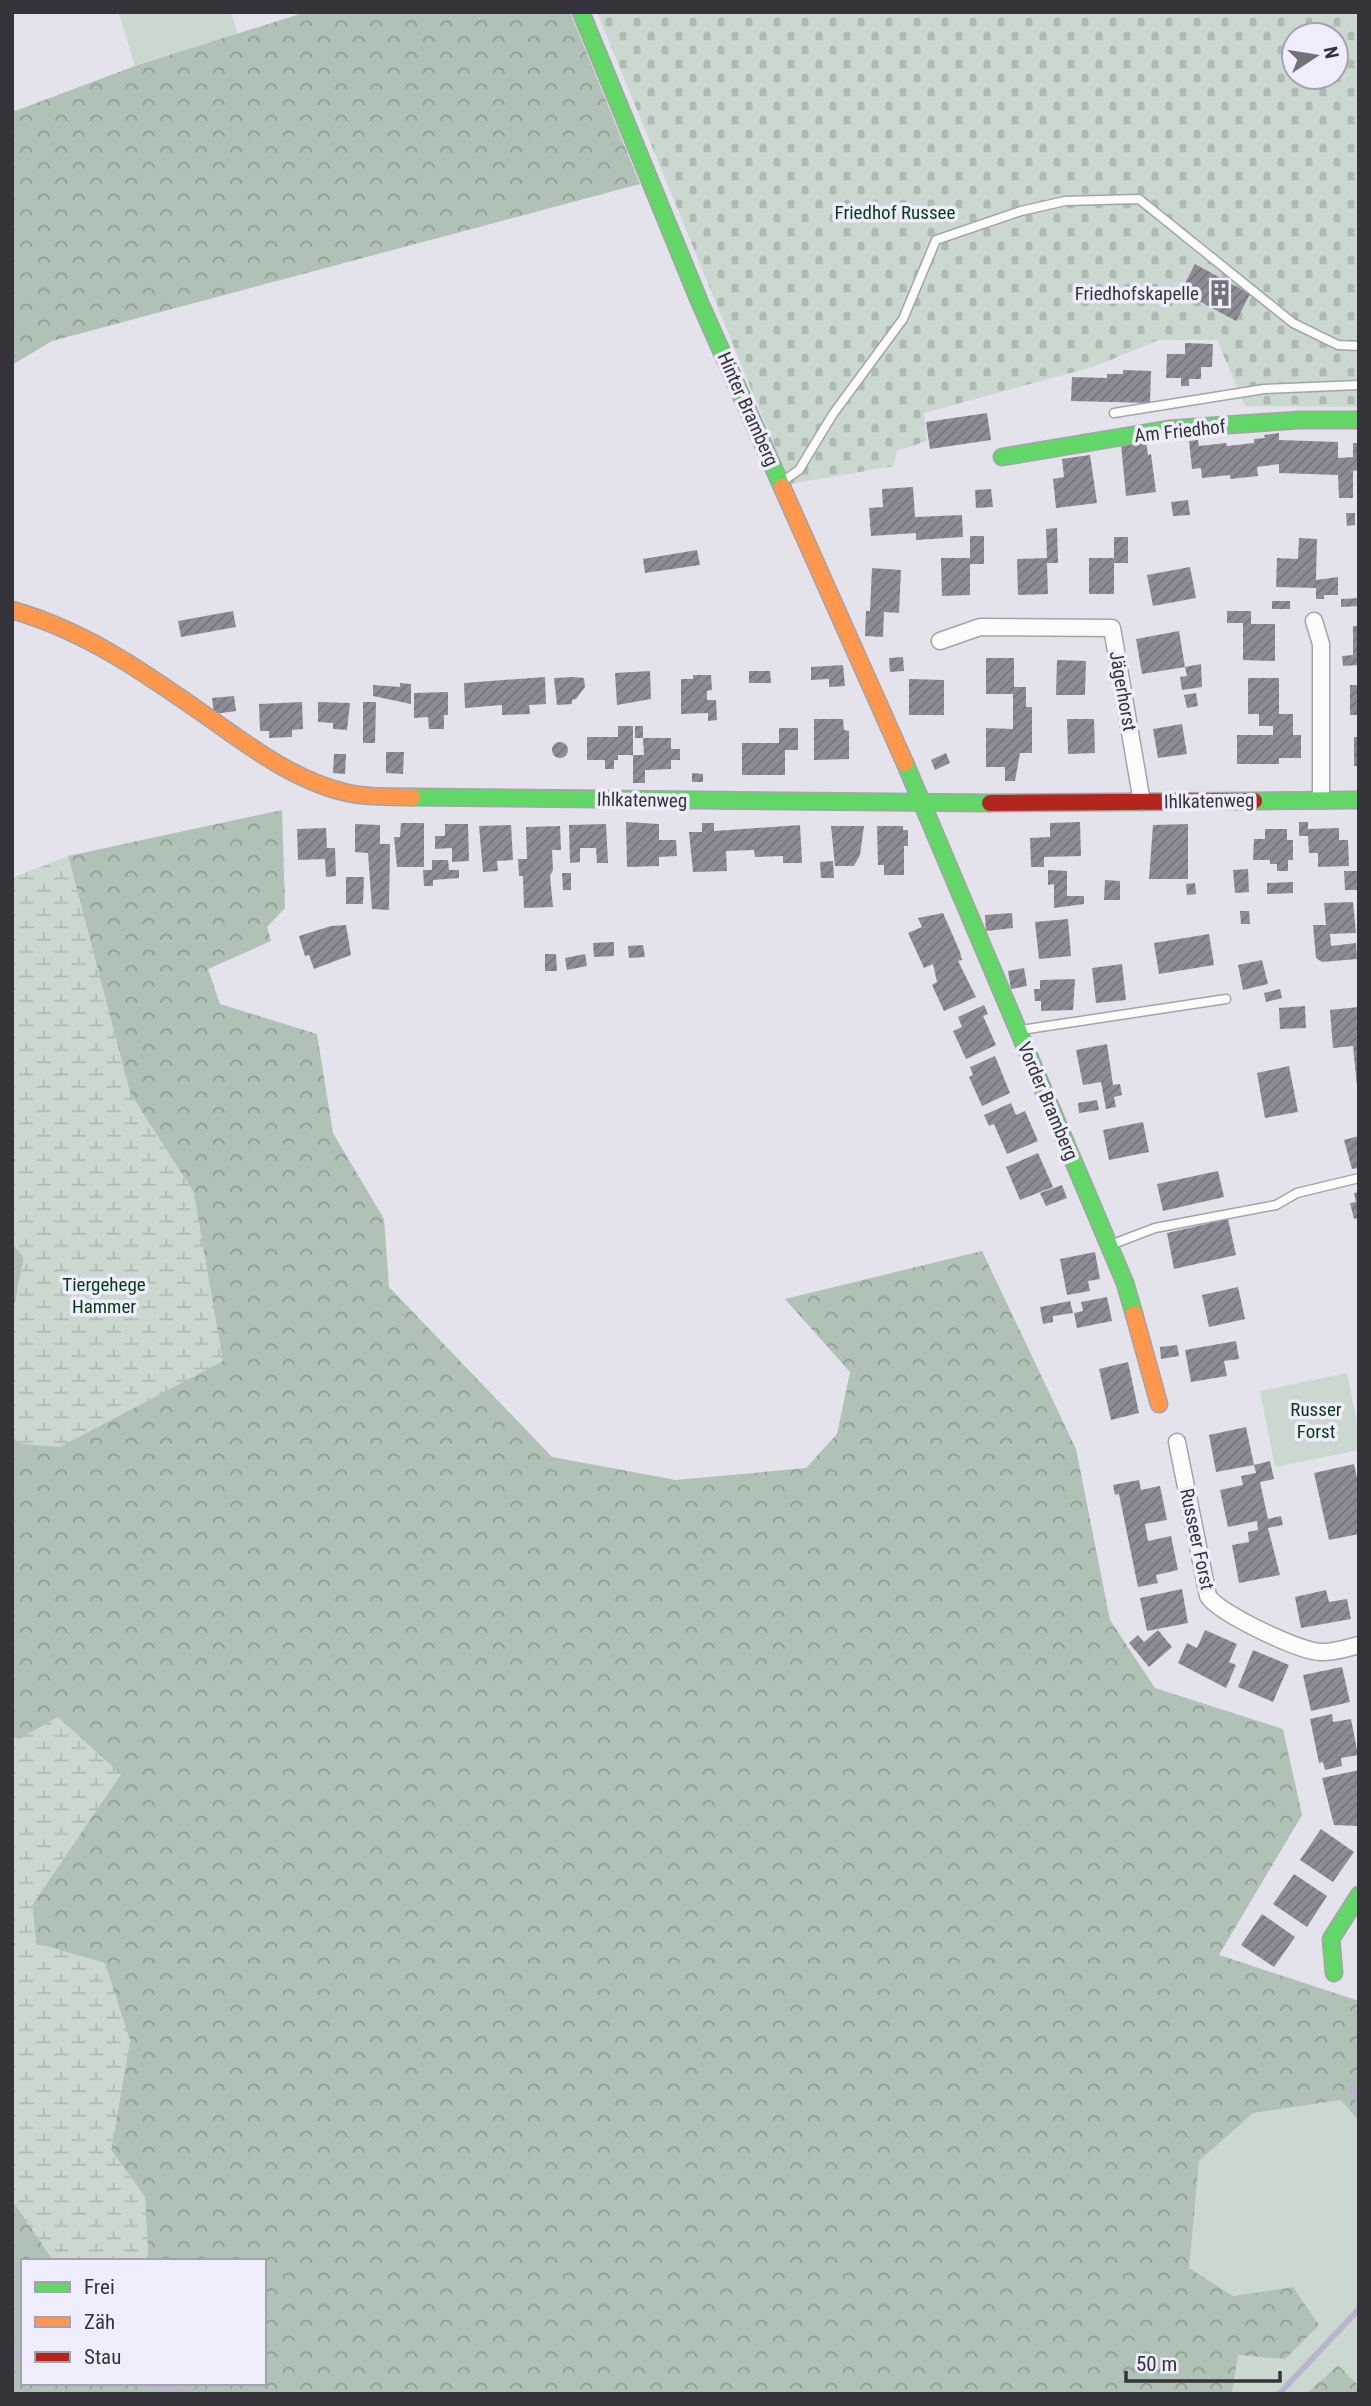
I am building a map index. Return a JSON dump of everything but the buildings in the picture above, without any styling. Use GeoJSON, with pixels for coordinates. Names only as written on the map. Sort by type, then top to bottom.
{"type":"FeatureCollection","features":[{"type":"Feature","properties":{"kind":"street","name":"Hinter Bramberg"},"geometry":{"type":"LineString","coordinates":[[581,12],[700,303],[923,803]]}},
{"type":"Feature","properties":{"kind":"street","name":"Am Friedhof"},"geometry":{"type":"LineString","coordinates":[[1002,457],[1169,429],[1299,420],[1359,420]]}},
{"type":"Feature","properties":{"kind":"street","name":"Ihlkatenweg"},"geometry":{"type":"LineString","coordinates":[[12,610],[78,630],[266,757],[292,772],[346,793],[386,798],[923,803],[1359,800]]}},
{"type":"Feature","properties":{"kind":"street"},"geometry":{"type":"LineString","coordinates":[[1314,621],[1321,644],[1321,800]]}},
{"type":"Feature","properties":{"kind":"street","name":"Jägerhorst"},"geometry":{"type":"LineString","coordinates":[[940,641],[980,627],[1112,628],[1142,802]]}},
{"type":"Feature","properties":{"kind":"street","name":"Vorder Bramberg"},"geometry":{"type":"LineString","coordinates":[[923,803],[1125,1283],[1159,1404]]}},
{"type":"Feature","properties":{"kind":"street","name":"Russeer Forst"},"geometry":{"type":"LineString","coordinates":[[1177,1442],[1208,1596],[1213,1605],[1246,1622],[1319,1652],[1359,1646]]}},
{"type":"Feature","properties":{"kind":"street"},"geometry":{"type":"LineString","coordinates":[[1334,1973],[1331,1939],[1359,1895]]}},
{"type":"Feature","properties":{"kind":"lane"},"geometry":{"type":"LineString","coordinates":[[781,483],[799,470],[833,414],[903,319],[936,240],[1021,211],[1065,201],[1139,199],[1293,323],[1338,345],[1359,346]]}},
{"type":"Feature","properties":{"kind":"lane"},"geometry":{"type":"LineString","coordinates":[[1114,413],[1264,389],[1359,385]]}},
{"type":"Feature","properties":{"kind":"lane"},"geometry":{"type":"LineString","coordinates":[[1018,1031],[1226,999]]}},
{"type":"Feature","properties":{"kind":"lane"},"geometry":{"type":"LineString","coordinates":[[1109,1246],[1155,1228],[1276,1205],[1297,1193],[1359,1178]]}},
{"type":"Feature","properties":{"kind":"green space"},"geometry":{"type":"Polygon","coordinates":[[[231,12],[238,34],[135,66],[119,14],[231,12]]]}},
{"type":"Feature","properties":{"kind":"green space"},"geometry":{"type":"Polygon","coordinates":[[[306,12],[570,12],[640,184],[52,341],[12,365],[12,105],[15,111],[135,66],[306,12]]]}},
{"type":"Feature","properties":{"kind":"green space","name":"Friedhof Russee"},"geometry":{"type":"Polygon","coordinates":[[[597,12],[1359,12],[1359,407],[1245,406],[1217,340],[1158,340],[1096,366],[924,413],[927,441],[897,451],[894,466],[790,484],[597,12]]]}},
{"type":"Feature","properties":{"kind":"green space"},"geometry":{"type":"Polygon","coordinates":[[[282,810],[285,908],[267,927],[271,941],[208,969],[220,1004],[317,1034],[333,1133],[384,1219],[389,1287],[552,1457],[676,1480],[806,1468],[837,1434],[850,1372],[785,1299],[982,1251],[1076,1449],[1110,1620],[1155,1688],[1283,1729],[1302,1815],[1219,1955],[1359,2001],[1359,2121],[1341,2100],[1253,2113],[1199,2161],[1189,2268],[1233,2296],[1293,2287],[1319,2325],[1285,2359],[1238,2355],[1232,2394],[12,2394],[12,2200],[53,2259],[21,2259],[21,2385],[266,2385],[266,2259],[145,2259],[148,2255],[145,2197],[111,2150],[130,2040],[36,1943],[32,1905],[121,1774],[12,1737],[12,1436],[21,1444],[194,1193],[130,1093],[68,856],[282,810]]]}},
{"type":"Feature","properties":{"kind":"green space","name":"Tiergehege Hammer"},"geometry":{"type":"Polygon","coordinates":[[[68,856],[130,1093],[194,1193],[223,1361],[60,1447],[21,1444],[12,1436],[12,1318],[24,1258],[12,1243],[12,878],[68,856]]]}},
{"type":"Feature","properties":{"kind":"green space"},"geometry":{"type":"Polygon","coordinates":[[[12,1243],[24,1258],[12,1318],[12,1243]]]}},
{"type":"Feature","properties":{"kind":"green space","name":"Russer Forst"},"geometry":{"type":"Polygon","coordinates":[[[1347,1373],[1359,1431],[1359,1450],[1275,1467],[1260,1391],[1347,1373]]]}},
{"type":"Feature","properties":{"kind":"green space"},"geometry":{"type":"Polygon","coordinates":[[[58,1717],[121,1774],[32,1905],[36,1943],[105,1963],[130,2040],[111,2150],[145,2197],[148,2255],[145,2259],[53,2259],[12,2200],[12,1737],[19,1739],[58,1717]]]}},
{"type":"Feature","properties":{"kind":"green space"},"geometry":{"type":"Polygon","coordinates":[[[1342,2100],[1359,2121],[1359,2386],[1338,2365],[1306,2394],[1232,2394],[1238,2355],[1293,2287],[1233,2296],[1189,2268],[1198,2161],[1253,2113],[1342,2100]]]}},
{"type":"Feature","properties":{"kind":"green space"},"geometry":{"type":"Polygon","coordinates":[[[1338,2365],[1359,2386],[1359,2394],[1306,2394],[1338,2365]]]}},
{"type":"Feature","properties":{"kind":"waterway"},"geometry":{"type":"LineString","coordinates":[[1351,2088],[1359,2100]]}},
{"type":"Feature","properties":{"kind":"waterway"},"geometry":{"type":"LineString","coordinates":[[1279,2394],[1359,2309]]}},
{"type":"Feature","properties":{"kind":"waterway"},"geometry":{"type":"LineString","coordinates":[[12,2352],[21,2354]]}},
{"type":"Feature","properties":{"kind":"waterway"},"geometry":{"type":"LineString","coordinates":[[154,2385],[191,2394]]}},
{"type":"Feature","properties":{"kind":"waterway"},"geometry":{"type":"LineString","coordinates":[[12,2390],[14,2394]]}},
{"type":"Feature","properties":{"kind":"traffic: fast"},"geometry":{"type":"LineString","coordinates":[[581,12],[700,303],[782,487]]}},
{"type":"Feature","properties":{"kind":"traffic: fast"},"geometry":{"type":"LineString","coordinates":[[1002,457],[1169,429],[1299,420],[1359,420]]}},
{"type":"Feature","properties":{"kind":"traffic: fast"},"geometry":{"type":"LineString","coordinates":[[905,763],[1125,1283],[1134,1314]]}},
{"type":"Feature","properties":{"kind":"traffic: fast"},"geometry":{"type":"LineString","coordinates":[[412,797],[990,803]]}},
{"type":"Feature","properties":{"kind":"traffic: fast"},"geometry":{"type":"LineString","coordinates":[[1254,801],[1359,800]]}},
{"type":"Feature","properties":{"kind":"traffic: fast"},"geometry":{"type":"LineString","coordinates":[[1334,1973],[1331,1939],[1359,1895]]}},
{"type":"Feature","properties":{"kind":"traffic: slow"},"geometry":{"type":"LineString","coordinates":[[782,487],[905,763]]}},
{"type":"Feature","properties":{"kind":"traffic: slow"},"geometry":{"type":"LineString","coordinates":[[12,610],[90,641],[161,685],[257,751],[311,781],[356,795],[412,797]]}},
{"type":"Feature","properties":{"kind":"traffic: slow"},"geometry":{"type":"LineString","coordinates":[[1134,1314],[1159,1404]]}},
{"type":"Feature","properties":{"kind":"traffic: jam"},"geometry":{"type":"LineString","coordinates":[[990,803],[1254,801]]}},
{"type":"Feature","properties":{"kind":"place","name":"Friedhofskapelle"},"geometry":{"type":"Point","coordinates":[1220,293]}}]}
